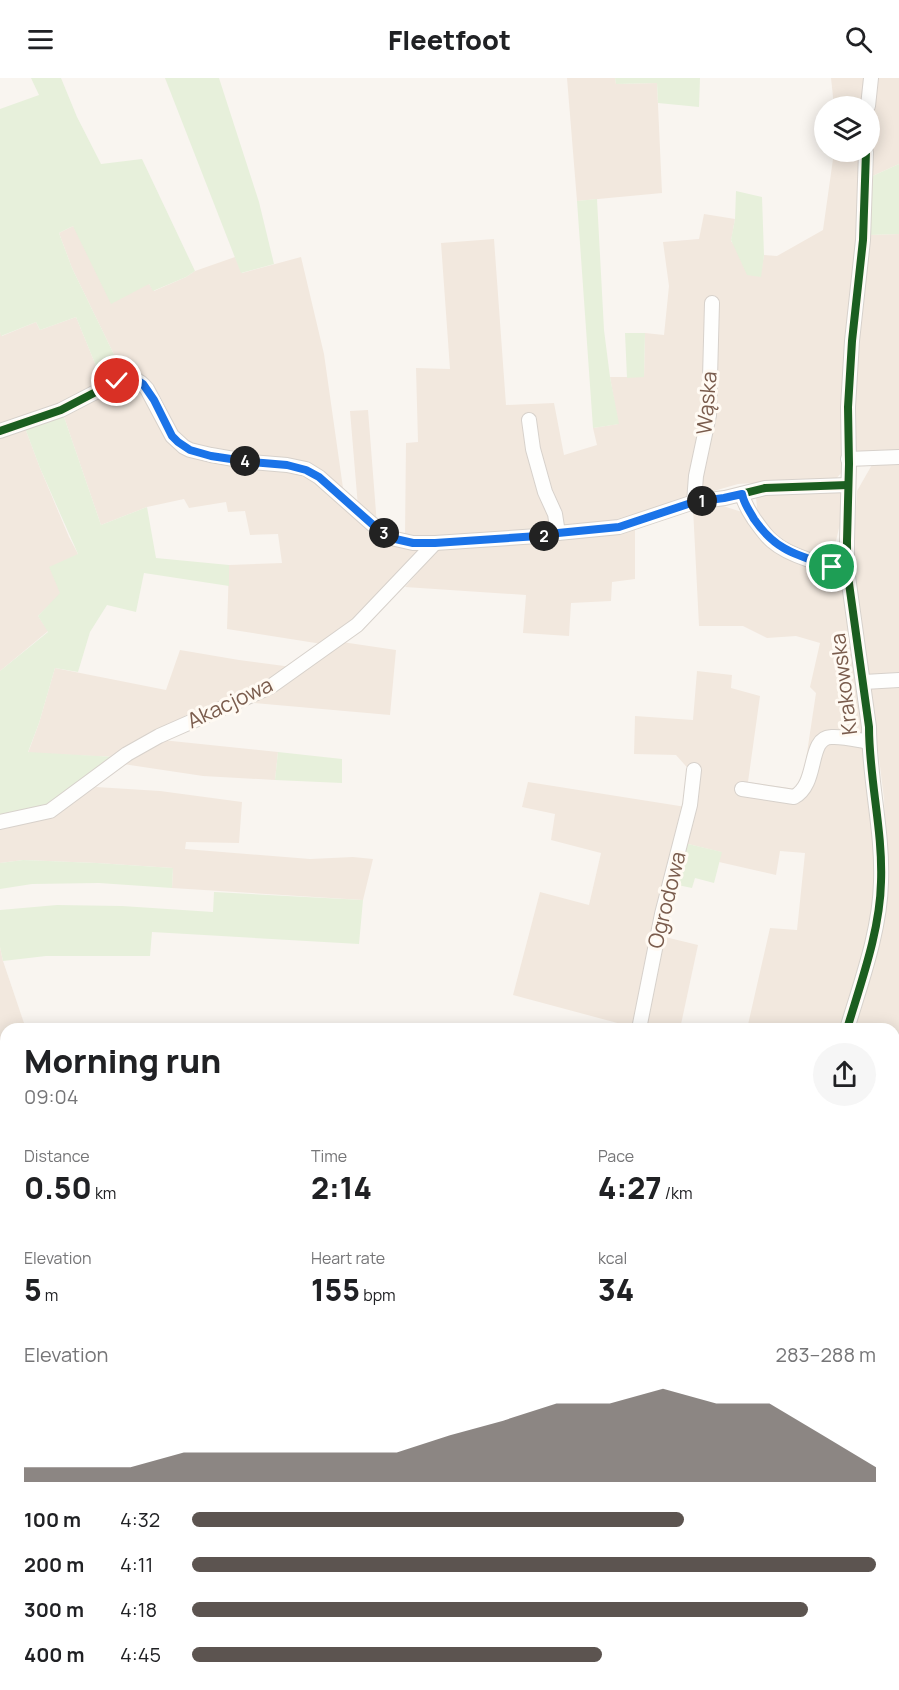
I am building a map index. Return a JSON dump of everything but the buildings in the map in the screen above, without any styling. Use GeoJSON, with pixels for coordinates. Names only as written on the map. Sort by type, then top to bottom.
{"type":"FeatureCollection","features":[{"type":"Feature","properties":{"kind":"street"},"geometry":{"type":"LineString","coordinates":[[869,96],[871,78]]}},
{"type":"Feature","properties":{"kind":"street","name":"Krakowska"},"geometry":{"type":"LineString","coordinates":[[849,1023],[875,928],[881,884],[877,806],[869,727],[847,569],[848,407],[852,341],[863,240],[866,162]]}},
{"type":"Feature","properties":{"kind":"street","name":"Wąska"},"geometry":{"type":"LineString","coordinates":[[694,502],[696,476],[709,415],[712,303]]}},
{"type":"Feature","properties":{"kind":"street"},"geometry":{"type":"LineString","coordinates":[[0,431],[61,410],[117,381],[134,378],[147,389],[172,436],[190,450],[211,456],[287,465],[306,470],[319,477],[391,538],[413,543],[538,536],[619,527],[694,502],[778,487],[848,485]]}},
{"type":"Feature","properties":{"kind":"street"},"geometry":{"type":"LineString","coordinates":[[529,420],[533,449],[545,492],[555,514],[558,533]]}},
{"type":"Feature","properties":{"kind":"street"},"geometry":{"type":"LineString","coordinates":[[848,459],[899,457]]}},
{"type":"Feature","properties":{"kind":"street"},"geometry":{"type":"LineString","coordinates":[[742,494],[749,511],[773,543],[804,558],[847,569]]}},
{"type":"Feature","properties":{"kind":"street","name":"Akacjowa"},"geometry":{"type":"LineString","coordinates":[[0,822],[50,811],[127,754],[159,736],[270,687],[357,625],[435,543]]}},
{"type":"Feature","properties":{"kind":"street"},"geometry":{"type":"LineString","coordinates":[[864,682],[899,680]]}},
{"type":"Feature","properties":{"kind":"street"},"geometry":{"type":"LineString","coordinates":[[742,789],[794,797],[805,787],[812,772],[816,748],[824,738],[869,742]]}},
{"type":"Feature","properties":{"kind":"street","name":"Ogrodowa"},"geometry":{"type":"LineString","coordinates":[[640,1023],[662,914],[690,805],[694,770]]}},
{"type":"Feature","properties":{"kind":"shaded area"},"geometry":{"type":"Polygon","coordinates":[[[567,78],[615,78],[616,84],[657,83],[662,193],[577,201],[567,78]]]}},
{"type":"Feature","properties":{"kind":"shaded area"},"geometry":{"type":"Polygon","coordinates":[[[831,78],[867,78],[865,96],[833,96],[831,78]]]}},
{"type":"Feature","properties":{"kind":"shaded area"},"geometry":{"type":"Polygon","coordinates":[[[874,78],[899,78],[899,164],[868,178],[869,162],[880,162],[880,96],[872,96],[874,78]]]}},
{"type":"Feature","properties":{"kind":"shaded area"},"geometry":{"type":"Polygon","coordinates":[[[833,162],[861,162],[843,471],[835,480],[738,484],[622,520],[445,539],[405,536],[406,443],[418,442],[416,368],[450,369],[441,243],[494,239],[506,405],[554,403],[564,455],[597,445],[593,428],[618,424],[610,377],[644,377],[645,333],[664,335],[669,286],[663,242],[699,239],[704,214],[735,219],[731,241],[760,277],[764,255],[777,256],[823,230],[833,162]]]}},
{"type":"Feature","properties":{"kind":"shaded area"},"geometry":{"type":"Polygon","coordinates":[[[73,226],[149,284],[154,291],[195,271],[235,257],[242,273],[301,257],[324,354],[344,495],[280,460],[186,444],[174,432],[151,386],[123,373],[72,268],[59,233],[73,226]]]}},
{"type":"Feature","properties":{"kind":"shaded area"},"geometry":{"type":"Polygon","coordinates":[[[899,234],[899,454],[862,456],[853,447],[854,389],[869,235],[899,234]]]}},
{"type":"Feature","properties":{"kind":"shaded area"},"geometry":{"type":"Polygon","coordinates":[[[76,317],[103,383],[65,404],[0,425],[0,332],[2,336],[36,322],[40,330],[76,317]]]}},
{"type":"Feature","properties":{"kind":"shaded area"},"geometry":{"type":"Polygon","coordinates":[[[131,382],[143,388],[182,452],[291,472],[314,481],[417,547],[419,554],[367,608],[322,644],[227,629],[229,565],[282,563],[278,534],[250,535],[245,511],[228,512],[226,502],[189,508],[184,499],[147,507],[101,525],[63,414],[121,383],[131,382]]]}},
{"type":"Feature","properties":{"kind":"shaded area"},"geometry":{"type":"Polygon","coordinates":[[[368,410],[377,525],[358,507],[350,411],[368,410]]]}},
{"type":"Feature","properties":{"kind":"shaded area"},"geometry":{"type":"Polygon","coordinates":[[[25,428],[78,554],[61,593],[38,616],[48,631],[0,671],[0,436],[25,428]]]}},
{"type":"Feature","properties":{"kind":"shaded area"},"geometry":{"type":"Polygon","coordinates":[[[899,460],[899,676],[868,677],[853,555],[857,491],[873,463],[899,460]]]}},
{"type":"Feature","properties":{"kind":"shaded area"},"geometry":{"type":"Polygon","coordinates":[[[768,492],[843,492],[844,519],[839,528],[831,562],[789,547],[769,533],[758,516],[756,498],[768,492]]]}},
{"type":"Feature","properties":{"kind":"shaded area"},"geometry":{"type":"Polygon","coordinates":[[[720,505],[742,512],[758,531],[845,580],[866,756],[877,878],[870,935],[844,1023],[748,1023],[770,928],[797,930],[805,853],[780,851],[776,875],[719,862],[721,852],[684,843],[692,773],[676,755],[634,754],[635,716],[693,720],[697,671],[732,675],[731,688],[760,696],[748,782],[796,789],[805,766],[816,693],[810,687],[820,643],[796,636],[767,638],[743,626],[699,626],[693,508],[720,505]]]}},
{"type":"Feature","properties":{"kind":"shaded area"},"geometry":{"type":"Polygon","coordinates":[[[635,526],[635,579],[612,582],[611,601],[571,603],[569,636],[523,633],[526,595],[405,587],[441,546],[635,526]]]}},
{"type":"Feature","properties":{"kind":"shaded area"},"geometry":{"type":"Polygon","coordinates":[[[342,642],[396,650],[390,715],[254,703],[304,671],[342,642]]]}},
{"type":"Feature","properties":{"kind":"shaded area"},"geometry":{"type":"Polygon","coordinates":[[[180,650],[292,667],[260,687],[194,711],[115,757],[28,753],[55,668],[166,690],[180,650]]]}},
{"type":"Feature","properties":{"kind":"shaded area"},"geometry":{"type":"Polygon","coordinates":[[[899,683],[899,1023],[856,1023],[887,900],[884,799],[870,685],[899,683]]]}},
{"type":"Feature","properties":{"kind":"shaded area"},"geometry":{"type":"Polygon","coordinates":[[[162,740],[278,752],[275,780],[203,776],[123,764],[162,740]]]}},
{"type":"Feature","properties":{"kind":"shaded area"},"geometry":{"type":"Polygon","coordinates":[[[528,782],[686,807],[637,1023],[617,1023],[513,995],[540,892],[589,905],[601,853],[551,840],[555,814],[522,807],[528,782]]]}},
{"type":"Feature","properties":{"kind":"shaded area"},"geometry":{"type":"Polygon","coordinates":[[[96,787],[160,791],[242,802],[239,843],[186,842],[185,849],[310,859],[353,857],[373,859],[363,900],[172,888],[173,868],[23,860],[0,863],[0,830],[56,814],[96,787]]]}},
{"type":"Feature","properties":{"kind":"shaded area"},"geometry":{"type":"Polygon","coordinates":[[[661,936],[698,945],[681,1023],[645,1023],[661,936]]]}},
{"type":"Feature","properties":{"kind":"shaded area"},"geometry":{"type":"Polygon","coordinates":[[[0,947],[24,1023],[0,1023],[0,947]]]}},
{"type":"Feature","properties":{"kind":"green space"},"geometry":{"type":"Polygon","coordinates":[[[31,78],[61,78],[77,117],[101,164],[142,159],[195,271],[153,291],[149,284],[111,304],[73,226],[59,233],[72,268],[123,373],[103,383],[76,317],[40,330],[36,322],[1,336],[0,332],[0,109],[39,95],[31,78]]]}},
{"type":"Feature","properties":{"kind":"green space"},"geometry":{"type":"Polygon","coordinates":[[[165,78],[219,78],[259,202],[274,264],[241,273],[165,78]]]}},
{"type":"Feature","properties":{"kind":"green space"},"geometry":{"type":"Polygon","coordinates":[[[615,78],[700,78],[699,107],[658,103],[657,83],[616,84],[615,78]]]}},
{"type":"Feature","properties":{"kind":"green space"},"geometry":{"type":"Polygon","coordinates":[[[899,164],[899,234],[869,235],[868,178],[899,164]]]}},
{"type":"Feature","properties":{"kind":"green space"},"geometry":{"type":"Polygon","coordinates":[[[736,191],[762,197],[764,255],[761,277],[747,275],[731,240],[735,219],[736,191]]]}},
{"type":"Feature","properties":{"kind":"green space"},"geometry":{"type":"Polygon","coordinates":[[[597,199],[604,330],[619,424],[593,428],[577,201],[597,199]]]}},
{"type":"Feature","properties":{"kind":"green space"},"geometry":{"type":"Polygon","coordinates":[[[625,333],[645,333],[644,377],[627,378],[625,333]]]}},
{"type":"Feature","properties":{"kind":"green space"},"geometry":{"type":"Polygon","coordinates":[[[63,414],[101,525],[147,507],[156,558],[229,565],[229,586],[144,573],[136,612],[107,605],[90,632],[78,672],[55,668],[28,752],[115,757],[43,807],[0,816],[0,671],[48,632],[38,616],[60,593],[49,567],[78,554],[25,428],[63,414]]]}},
{"type":"Feature","properties":{"kind":"green space"},"geometry":{"type":"Polygon","coordinates":[[[278,752],[342,759],[342,783],[275,780],[278,752]]]}},
{"type":"Feature","properties":{"kind":"green space"},"geometry":{"type":"Polygon","coordinates":[[[684,843],[722,852],[714,883],[695,878],[692,888],[673,884],[684,843]]]}},
{"type":"Feature","properties":{"kind":"green space"},"geometry":{"type":"Polygon","coordinates":[[[23,860],[173,868],[172,888],[99,883],[32,884],[0,889],[0,863],[23,860]]]}},
{"type":"Feature","properties":{"kind":"green space"},"geometry":{"type":"Polygon","coordinates":[[[214,892],[363,900],[359,944],[152,932],[150,956],[46,956],[3,961],[0,947],[0,910],[57,905],[122,906],[213,912],[214,892]]]}},
{"type":"Feature","properties":{"kind":"cycle path"},"geometry":{"type":"LineString","coordinates":[[849,1023],[873,938],[881,882],[880,843],[869,727],[847,569],[848,407],[852,341],[863,240],[866,162]]}},
{"type":"Feature","properties":{"kind":"cycle path"},"geometry":{"type":"LineString","coordinates":[[0,431],[61,410],[117,381],[134,379],[147,389],[172,436],[184,447],[211,455],[306,469],[319,477],[391,538],[413,543],[538,536],[619,527],[694,502],[725,498],[765,488],[848,485]]}},
{"type":"Feature","properties":{"kind":"route"},"geometry":{"type":"LineString","coordinates":[[117,381],[134,378],[143,384],[154,400],[172,436],[184,447],[211,456],[287,465],[306,470],[319,477],[391,538],[413,543],[435,543],[538,536],[619,527],[694,502],[742,494],[749,511],[773,543],[804,558],[832,567]]}}]}
